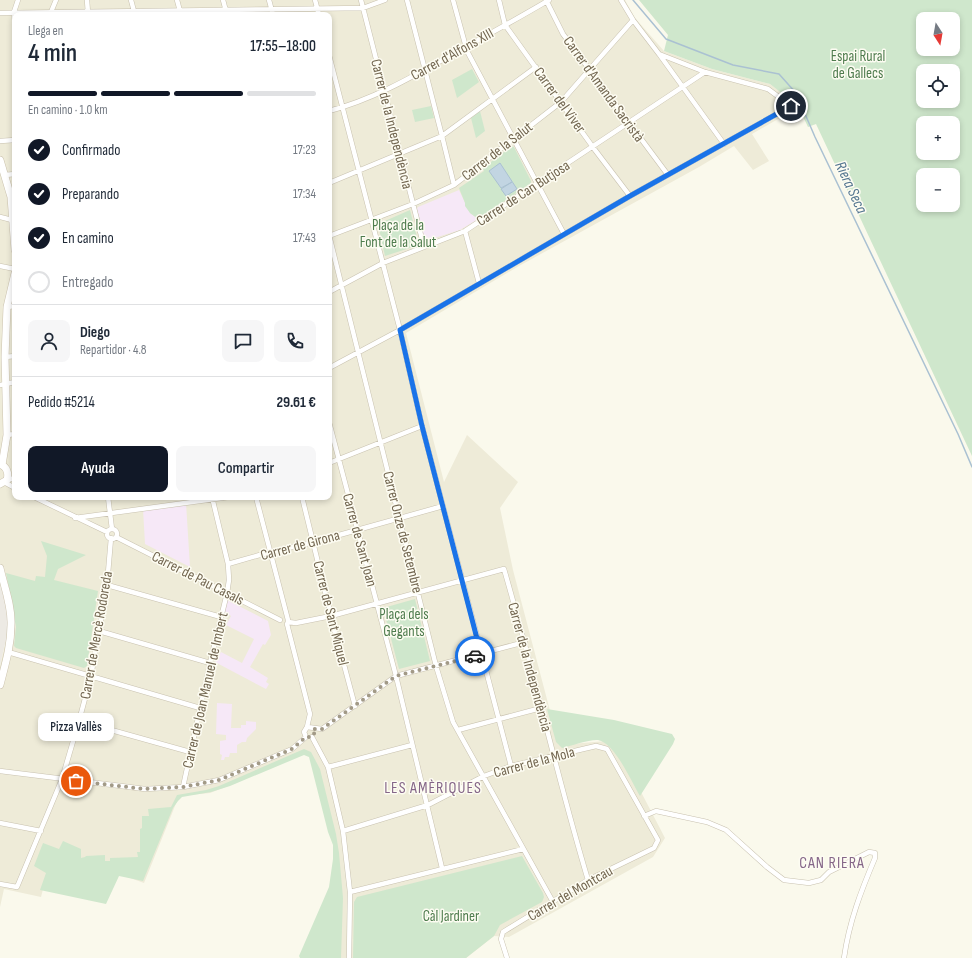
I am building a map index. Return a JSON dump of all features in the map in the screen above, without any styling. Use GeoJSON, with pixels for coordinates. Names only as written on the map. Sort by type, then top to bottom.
{"type":"FeatureCollection","features":[{"type":"Feature","properties":{"kind":"street"},"geometry":{"type":"LineString","coordinates":[[14,12],[18,0]]}},
{"type":"Feature","properties":{"kind":"street"},"geometry":{"type":"LineString","coordinates":[[52,12],[56,0]]}},
{"type":"Feature","properties":{"kind":"street"},"geometry":{"type":"LineString","coordinates":[[87,0],[88,12]]}},
{"type":"Feature","properties":{"kind":"street"},"geometry":{"type":"LineString","coordinates":[[131,0],[134,12]]}},
{"type":"Feature","properties":{"kind":"street"},"geometry":{"type":"LineString","coordinates":[[177,0],[180,12]]}},
{"type":"Feature","properties":{"kind":"street"},"geometry":{"type":"LineString","coordinates":[[223,0],[226,12],[272,9],[363,8],[385,0]]}},
{"type":"Feature","properties":{"kind":"street"},"geometry":{"type":"LineString","coordinates":[[270,0],[272,12]]}},
{"type":"Feature","properties":{"kind":"street"},"geometry":{"type":"LineString","coordinates":[[315,0],[318,12]]}},
{"type":"Feature","properties":{"kind":"street","name":"Carrer de la Independència"},"geometry":{"type":"LineString","coordinates":[[361,0],[424,247]]}},
{"type":"Feature","properties":{"kind":"street"},"geometry":{"type":"LineString","coordinates":[[407,0],[454,185]]}},
{"type":"Feature","properties":{"kind":"street"},"geometry":{"type":"LineString","coordinates":[[453,0],[465,47],[564,234]]}},
{"type":"Feature","properties":{"kind":"street","name":"Carrer del Viver"},"geometry":{"type":"LineString","coordinates":[[499,0],[505,25],[630,196]]}},
{"type":"Feature","properties":{"kind":"street"},"geometry":{"type":"LineString","coordinates":[[621,0],[633,20],[724,144]]}},
{"type":"Feature","properties":{"kind":"street","name":"Carrer d'Alfons XIII"},"geometry":{"type":"LineString","coordinates":[[332,110],[342,108],[384,91],[425,70],[547,1]]}},
{"type":"Feature","properties":{"kind":"street","name":"Carrer d'Amanda Sacristà"},"geometry":{"type":"LineString","coordinates":[[547,1],[563,34],[668,175]]}},
{"type":"Feature","properties":{"kind":"street"},"geometry":{"type":"LineString","coordinates":[[0,13],[12,12]]}},
{"type":"Feature","properties":{"kind":"street","name":"Carrer de la Salut"},"geometry":{"type":"LineString","coordinates":[[332,235],[413,204],[454,185],[561,102],[589,68],[633,20]]}},
{"type":"Feature","properties":{"kind":"street"},"geometry":{"type":"LineString","coordinates":[[332,366],[400,330],[630,196],[791,106],[768,89],[705,72],[659,54]]}},
{"type":"Feature","properties":{"kind":"street"},"geometry":{"type":"LineString","coordinates":[[332,67],[400,330],[422,426],[511,766]]}},
{"type":"Feature","properties":{"kind":"street"},"geometry":{"type":"LineString","coordinates":[[332,182],[400,152],[442,136],[536,67]]}},
{"type":"Feature","properties":{"kind":"street","name":"Carrer de Can Butjosa"},"geometry":{"type":"LineString","coordinates":[[332,290],[383,263],[465,231],[705,72]]}},
{"type":"Feature","properties":{"kind":"street"},"geometry":{"type":"LineString","coordinates":[[0,141],[12,140]]}},
{"type":"Feature","properties":{"kind":"street"},"geometry":{"type":"LineString","coordinates":[[0,160],[11,197],[12,220],[0,216]]}},
{"type":"Feature","properties":{"kind":"street"},"geometry":{"type":"LineString","coordinates":[[5,175],[12,174]]}},
{"type":"Feature","properties":{"kind":"street"},"geometry":{"type":"LineString","coordinates":[[465,231],[479,283]]}},
{"type":"Feature","properties":{"kind":"street","name":"Carrer Onze de Setembre"},"geometry":{"type":"LineString","coordinates":[[332,247],[436,666],[453,722],[553,902]]}},
{"type":"Feature","properties":{"kind":"street"},"geometry":{"type":"LineString","coordinates":[[0,266],[12,268]]}},
{"type":"Feature","properties":{"kind":"street"},"geometry":{"type":"LineString","coordinates":[[4,482],[8,473],[5,467],[1,465],[7,435],[3,384],[5,357],[3,327],[12,286]]}},
{"type":"Feature","properties":{"kind":"street"},"geometry":{"type":"LineString","coordinates":[[7,307],[12,306]]}},
{"type":"Feature","properties":{"kind":"street"},"geometry":{"type":"LineString","coordinates":[[5,357],[12,356]]}},
{"type":"Feature","properties":{"kind":"street"},"geometry":{"type":"LineString","coordinates":[[332,462],[422,426]]}},
{"type":"Feature","properties":{"kind":"street"},"geometry":{"type":"LineString","coordinates":[[7,435],[12,434]]}},
{"type":"Feature","properties":{"kind":"street","name":"Carrer de Sant Joan"},"geometry":{"type":"LineString","coordinates":[[332,434],[396,676],[442,868]]}},
{"type":"Feature","properties":{"kind":"street"},"geometry":{"type":"LineString","coordinates":[[40,500],[107,532],[108,536],[113,538],[117,532],[112,529]]}},
{"type":"Feature","properties":{"kind":"street"},"geometry":{"type":"LineString","coordinates":[[108,500],[112,529]]}},
{"type":"Feature","properties":{"kind":"street"},"geometry":{"type":"LineString","coordinates":[[75,518],[197,500]]}},
{"type":"Feature","properties":{"kind":"street","name":"Carrer de Joan Manuel de Imbert"},"geometry":{"type":"LineString","coordinates":[[183,787],[229,580],[228,564],[212,500]]}},
{"type":"Feature","properties":{"kind":"street"},"geometry":{"type":"LineString","coordinates":[[257,500],[310,714],[307,727],[304,732],[306,737]]}},
{"type":"Feature","properties":{"kind":"street","name":"Carrer de Sant Miquel"},"geometry":{"type":"LineString","coordinates":[[303,500],[355,706]]}},
{"type":"Feature","properties":{"kind":"street","name":"Carrer de Girona"},"geometry":{"type":"LineString","coordinates":[[228,564],[443,506]]}},
{"type":"Feature","properties":{"kind":"street"},"geometry":{"type":"LineString","coordinates":[[107,532],[112,529]]}},
{"type":"Feature","properties":{"kind":"street","name":"Carrer de Mercè Rodoreda"},"geometry":{"type":"LineString","coordinates":[[0,884],[17,887],[62,779],[92,676],[113,538]]}},
{"type":"Feature","properties":{"kind":"street","name":"Carrer de Pau Casals"},"geometry":{"type":"LineString","coordinates":[[113,538],[280,620],[281,624],[287,621]]}},
{"type":"Feature","properties":{"kind":"street"},"geometry":{"type":"LineString","coordinates":[[0,568],[10,610],[11,624],[8,652],[0,685]]}},
{"type":"Feature","properties":{"kind":"street","name":"Carrer de la Independència"},"geometry":{"type":"LineString","coordinates":[[462,580],[504,569],[525,642],[541,708],[588,880]]}},
{"type":"Feature","properties":{"kind":"street"},"geometry":{"type":"LineString","coordinates":[[287,621],[296,623],[331,616],[462,580]]}},
{"type":"Feature","properties":{"kind":"street"},"geometry":{"type":"LineString","coordinates":[[107,585],[221,617]]}},
{"type":"Feature","properties":{"kind":"street"},"geometry":{"type":"LineString","coordinates":[[99,631],[210,663]]}},
{"type":"Feature","properties":{"kind":"street"},"geometry":{"type":"LineString","coordinates":[[307,727],[322,729],[396,676],[525,642]]}},
{"type":"Feature","properties":{"kind":"street"},"geometry":{"type":"LineString","coordinates":[[8,652],[200,708]]}},
{"type":"Feature","properties":{"kind":"street"},"geometry":{"type":"LineString","coordinates":[[458,730],[541,708]]}},
{"type":"Feature","properties":{"kind":"street"},"geometry":{"type":"LineString","coordinates":[[79,722],[190,752]]}},
{"type":"Feature","properties":{"kind":"street"},"geometry":{"type":"LineString","coordinates":[[312,737],[315,732],[313,729]]}},
{"type":"Feature","properties":{"kind":"street"},"geometry":{"type":"LineString","coordinates":[[0,771],[145,789],[183,787],[219,780],[292,749],[306,737],[312,737]]}},
{"type":"Feature","properties":{"kind":"street"},"geometry":{"type":"LineString","coordinates":[[312,737],[328,767],[343,831],[350,892],[349,958]]}},
{"type":"Feature","properties":{"kind":"street"},"geometry":{"type":"LineString","coordinates":[[328,767],[412,745]]}},
{"type":"Feature","properties":{"kind":"street","name":"Carrer de la Mola"},"geometry":{"type":"LineString","coordinates":[[343,831],[428,805],[484,776],[511,766],[596,746],[607,749],[658,840]]}},
{"type":"Feature","properties":{"kind":"street"},"geometry":{"type":"LineString","coordinates":[[644,816],[656,811],[707,822],[726,830],[784,880],[789,881],[809,883],[821,880],[829,872],[869,852],[875,853],[875,858],[859,897],[851,922],[844,958]]}},
{"type":"Feature","properties":{"kind":"street"},"geometry":{"type":"LineString","coordinates":[[0,823],[41,831]]}},
{"type":"Feature","properties":{"kind":"street","name":"Carrer del Montcau"},"geometry":{"type":"LineString","coordinates":[[506,958],[501,939],[503,932],[588,880],[654,848],[658,840]]}},
{"type":"Feature","properties":{"kind":"street"},"geometry":{"type":"LineString","coordinates":[[350,892],[523,849]]}},
{"type":"Feature","properties":{"kind":"shaded area"},"geometry":{"type":"Polygon","coordinates":[[[0,0],[625,0],[635,18],[664,51],[712,69],[770,84],[793,101],[792,111],[752,134],[769,161],[753,170],[734,146],[699,167],[519,266],[406,333],[444,482],[467,435],[518,482],[500,508],[513,570],[559,745],[606,741],[628,767],[665,838],[653,857],[509,937],[494,936],[466,958],[339,958],[333,840],[317,768],[306,751],[236,783],[210,793],[179,796],[144,883],[53,850],[41,897],[4,889],[0,907],[0,665],[6,640],[4,596],[0,585],[0,0]]]}},
{"type":"Feature","properties":{"kind":"shaded area"},"geometry":{"type":"Polygon","coordinates":[[[459,190],[470,213],[478,219],[460,230],[425,240],[417,209],[418,207],[459,190]]]}},
{"type":"Feature","properties":{"kind":"shaded area"},"geometry":{"type":"Polygon","coordinates":[[[186,503],[190,567],[145,544],[143,509],[186,503]]]}},
{"type":"Feature","properties":{"kind":"shaded area"},"geometry":{"type":"Polygon","coordinates":[[[0,585],[4,596],[8,623],[6,640],[0,665],[0,585]]]}},
{"type":"Feature","properties":{"kind":"shaded area"},"geometry":{"type":"Polygon","coordinates":[[[227,600],[268,621],[271,635],[265,645],[263,644],[250,667],[268,678],[266,682],[269,684],[266,689],[215,662],[221,652],[242,663],[254,639],[226,625],[231,616],[225,612],[227,600]]]}},
{"type":"Feature","properties":{"kind":"shaded area"},"geometry":{"type":"Polygon","coordinates":[[[217,703],[232,704],[231,728],[241,728],[241,725],[246,725],[246,721],[256,722],[256,729],[247,738],[246,742],[242,742],[237,745],[237,753],[230,753],[229,757],[225,757],[224,760],[221,760],[222,755],[220,754],[220,741],[226,740],[226,735],[216,734],[217,703]]]}},
{"type":"Feature","properties":{"kind":"green space","name":"Espai Rural de Gallecs"},"geometry":{"type":"Polygon","coordinates":[[[639,0],[972,0],[972,456],[816,124],[808,127],[798,106],[770,84],[712,69],[664,51],[668,35],[639,0]]]}},
{"type":"Feature","properties":{"kind":"green space"},"geometry":{"type":"Polygon","coordinates":[[[472,69],[479,82],[457,98],[452,80],[472,69]]]}},
{"type":"Feature","properties":{"kind":"green space"},"geometry":{"type":"Polygon","coordinates":[[[431,106],[434,118],[415,122],[412,110],[431,106]]]}},
{"type":"Feature","properties":{"kind":"green space"},"geometry":{"type":"Polygon","coordinates":[[[480,111],[485,131],[476,138],[471,118],[480,111]]]}},
{"type":"Feature","properties":{"kind":"green space"},"geometry":{"type":"Polygon","coordinates":[[[512,146],[514,147],[531,183],[478,219],[470,213],[465,206],[459,188],[484,171],[483,168],[512,146]]]}},
{"type":"Feature","properties":{"kind":"green space","name":"Plaça de la Font de la Salut"},"geometry":{"type":"Polygon","coordinates":[[[410,210],[419,245],[385,256],[378,224],[410,210]]]}},
{"type":"Feature","properties":{"kind":"green space"},"geometry":{"type":"Polygon","coordinates":[[[41,541],[86,555],[58,569],[54,580],[98,591],[87,666],[84,668],[16,648],[14,646],[16,627],[6,573],[35,581],[36,576],[45,577],[47,556],[41,541]]]}},
{"type":"Feature","properties":{"kind":"green space","name":"Plaça dels Gegants"},"geometry":{"type":"Polygon","coordinates":[[[415,599],[430,661],[399,669],[383,608],[415,599]]]}},
{"type":"Feature","properties":{"kind":"green space"},"geometry":{"type":"Polygon","coordinates":[[[547,709],[614,720],[672,734],[675,739],[640,796],[617,756],[611,748],[604,743],[595,740],[562,748],[556,742],[547,709]]]}},
{"type":"Feature","properties":{"kind":"green space"},"geometry":{"type":"Polygon","coordinates":[[[304,749],[311,752],[320,769],[336,834],[343,898],[341,958],[300,958],[299,956],[329,887],[333,859],[333,845],[328,832],[309,757],[304,755],[230,786],[211,792],[182,797],[173,808],[143,881],[119,876],[106,904],[40,890],[46,873],[34,866],[43,843],[59,849],[63,841],[81,849],[81,858],[86,856],[105,855],[105,861],[110,861],[110,858],[138,857],[137,852],[140,852],[140,829],[142,828],[142,816],[149,816],[148,809],[171,807],[177,795],[219,786],[304,749]]]}},
{"type":"Feature","properties":{"kind":"green space","name":"Càl Jardiner"},"geometry":{"type":"Polygon","coordinates":[[[522,856],[543,893],[544,897],[542,902],[500,925],[494,936],[466,958],[353,958],[354,902],[357,897],[522,856]]]}},
{"type":"Feature","properties":{"kind":"water"},"geometry":{"type":"Polygon","coordinates":[[[500,163],[517,189],[506,196],[501,189],[512,182],[501,188],[489,171],[500,163]]]}},
{"type":"Feature","properties":{"kind":"waterway","name":"Riera Seca"},"geometry":{"type":"LineString","coordinates":[[633,0],[666,39],[733,65],[779,74],[796,93],[815,137],[958,434],[972,467]]}},
{"type":"Feature","properties":{"kind":"way so far"},"geometry":{"type":"LineString","coordinates":[[76,781],[145,789],[183,787],[219,780],[292,749],[306,737],[312,737],[315,732],[313,729],[322,729],[396,676],[475,656]]}},
{"type":"Feature","properties":{"kind":"place","name":"Pizza Vallès"},"geometry":{"type":"Point","coordinates":[76,781]}},
{"type":"Feature","properties":{"kind":"district","name":"LES AMÈRIQUES"},"geometry":{"type":"Point","coordinates":[433,787]}},
{"type":"Feature","properties":{"kind":"district","name":"CAN RIERA"},"geometry":{"type":"Point","coordinates":[832,862]}},
{"type":"Feature","properties":{"kind":"route"},"geometry":{"type":"LineString","coordinates":[[475,656],[481,654],[422,426],[400,330],[560,236],[791,106]]}}]}
